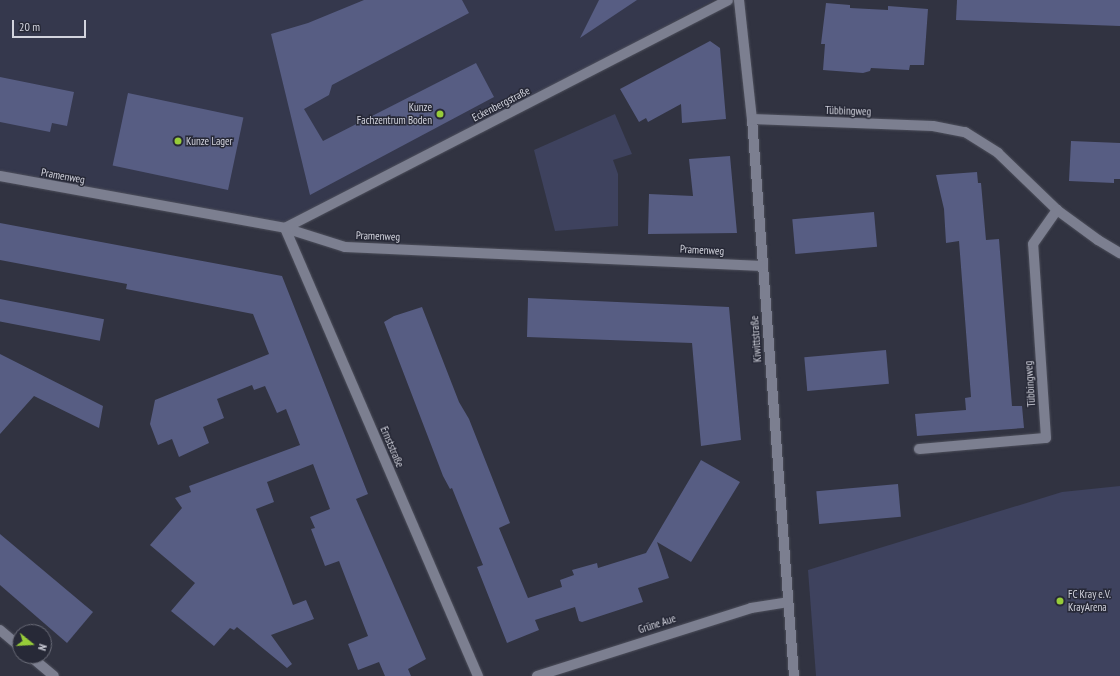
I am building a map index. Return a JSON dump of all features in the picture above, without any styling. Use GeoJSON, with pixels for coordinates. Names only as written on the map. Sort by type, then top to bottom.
{"type":"FeatureCollection","features":[{"type":"Feature","properties":{"kind":"street","name":"Eckenbergstraße"},"geometry":{"type":"LineString","coordinates":[[285,228],[728,0]]}},
{"type":"Feature","properties":{"kind":"street","name":"Kiwittstraße"},"geometry":{"type":"LineString","coordinates":[[739,0],[752,119],[787,602],[794,676]]}},
{"type":"Feature","properties":{"kind":"street","name":"Tübbingweg"},"geometry":{"type":"LineString","coordinates":[[752,119],[933,126],[965,132],[998,153],[1058,210],[1098,240],[1120,252]]}},
{"type":"Feature","properties":{"kind":"street","name":"Pramenweg"},"geometry":{"type":"LineString","coordinates":[[0,176],[285,228],[345,247],[763,266]]}},
{"type":"Feature","properties":{"kind":"street","name":"Tübbingweg"},"geometry":{"type":"LineString","coordinates":[[919,449],[1046,438],[1033,244],[1058,210]]}},
{"type":"Feature","properties":{"kind":"street","name":"Ernststraße"},"geometry":{"type":"LineString","coordinates":[[285,228],[478,676]]}},
{"type":"Feature","properties":{"kind":"street","name":"Grüne Aue"},"geometry":{"type":"LineString","coordinates":[[537,676],[751,608],[787,602]]}},
{"type":"Feature","properties":{"kind":"street"},"geometry":{"type":"LineString","coordinates":[[0,630],[12,640]]}},
{"type":"Feature","properties":{"kind":"street"},"geometry":{"type":"LineString","coordinates":[[40,664],[54,676]]}},
{"type":"Feature","properties":{"kind":"shaded area"},"geometry":{"type":"Polygon","coordinates":[[[0,0],[714,0],[564,81],[283,227],[0,175],[0,0]]]}},
{"type":"Feature","properties":{"kind":"shaded area"},"geometry":{"type":"Polygon","coordinates":[[[615,114],[632,154],[613,160],[618,174],[618,226],[555,231],[534,150],[615,114]]]}},
{"type":"Feature","properties":{"kind":"shaded area"},"geometry":{"type":"Polygon","coordinates":[[[1120,486],[1120,676],[816,676],[808,570],[1062,492],[1120,486]]]}},
{"type":"Feature","properties":{"kind":"building"},"geometry":{"type":"Polygon","coordinates":[[[364,0],[462,0],[469,13],[332,85],[329,95],[304,109],[323,141],[476,63],[494,97],[310,195],[271,34],[308,23],[364,0]]]}},
{"type":"Feature","properties":{"kind":"building"},"geometry":{"type":"Polygon","coordinates":[[[599,0],[637,0],[580,38],[599,0]]]}},
{"type":"Feature","properties":{"kind":"building"},"geometry":{"type":"Polygon","coordinates":[[[957,0],[1120,0],[1120,26],[956,20],[957,0]]]}},
{"type":"Feature","properties":{"kind":"building"},"geometry":{"type":"Polygon","coordinates":[[[826,3],[850,5],[850,8],[888,10],[888,6],[928,9],[924,65],[910,65],[909,70],[871,68],[870,71],[863,73],[823,70],[825,44],[821,44],[826,3]]]}},
{"type":"Feature","properties":{"kind":"building"},"geometry":{"type":"Polygon","coordinates":[[[710,41],[720,48],[726,119],[682,123],[681,104],[648,122],[646,118],[639,122],[620,89],[710,41]]]}},
{"type":"Feature","properties":{"kind":"building"},"geometry":{"type":"Polygon","coordinates":[[[0,77],[74,92],[67,126],[52,123],[50,132],[0,122],[0,77]]]}},
{"type":"Feature","properties":{"kind":"building","name":"Kunze Lager"},"geometry":{"type":"Polygon","coordinates":[[[128,93],[243,118],[228,190],[113,165],[128,93]]]}},
{"type":"Feature","properties":{"kind":"building"},"geometry":{"type":"Polygon","coordinates":[[[1071,141],[1120,143],[1120,179],[1114,179],[1114,183],[1069,181],[1071,141]]]}},
{"type":"Feature","properties":{"kind":"building"},"geometry":{"type":"Polygon","coordinates":[[[730,156],[737,233],[648,234],[649,194],[693,196],[689,159],[730,156]]]}},
{"type":"Feature","properties":{"kind":"building"},"geometry":{"type":"Polygon","coordinates":[[[977,172],[978,183],[981,183],[986,240],[999,239],[1012,406],[1022,406],[1024,428],[917,436],[915,414],[966,410],[965,398],[971,397],[959,241],[946,243],[944,209],[936,175],[977,172]]]}},
{"type":"Feature","properties":{"kind":"building"},"geometry":{"type":"Polygon","coordinates":[[[874,212],[877,247],[795,254],[792,219],[874,212]]]}},
{"type":"Feature","properties":{"kind":"building"},"geometry":{"type":"Polygon","coordinates":[[[0,223],[282,276],[368,494],[356,499],[426,659],[408,669],[411,676],[385,676],[379,662],[358,670],[348,644],[368,636],[339,561],[325,566],[311,529],[315,528],[310,517],[330,509],[313,464],[267,482],[274,502],[256,509],[293,605],[306,600],[314,619],[271,635],[292,664],[287,668],[237,627],[234,630],[230,628],[214,646],[171,611],[195,583],[150,545],[182,508],[175,498],[191,492],[189,486],[300,445],[286,409],[277,413],[265,386],[254,390],[252,385],[217,399],[224,418],[203,427],[209,443],[179,457],[172,439],[158,445],[150,424],[155,400],[269,354],[253,314],[126,289],[127,284],[0,260],[0,223]]]}},
{"type":"Feature","properties":{"kind":"building"},"geometry":{"type":"Polygon","coordinates":[[[528,298],[729,307],[741,440],[701,446],[692,343],[527,337],[528,298]]]}},
{"type":"Feature","properties":{"kind":"building"},"geometry":{"type":"Polygon","coordinates":[[[0,299],[104,319],[100,341],[0,321],[0,299]]]}},
{"type":"Feature","properties":{"kind":"building"},"geometry":{"type":"Polygon","coordinates":[[[422,307],[459,402],[469,419],[510,523],[499,528],[528,598],[562,587],[560,580],[574,575],[572,570],[597,563],[598,568],[646,553],[701,460],[740,482],[691,562],[657,542],[669,578],[638,588],[643,602],[582,622],[579,621],[575,607],[535,620],[539,630],[507,643],[477,567],[483,565],[452,488],[450,489],[443,476],[384,322],[394,316],[422,307]]]}},
{"type":"Feature","properties":{"kind":"building"},"geometry":{"type":"Polygon","coordinates":[[[886,350],[889,384],[807,391],[804,357],[886,350]]]}},
{"type":"Feature","properties":{"kind":"building"},"geometry":{"type":"Polygon","coordinates":[[[0,354],[103,406],[99,428],[34,396],[0,434],[0,354]]]}},
{"type":"Feature","properties":{"kind":"building"},"geometry":{"type":"Polygon","coordinates":[[[898,484],[901,517],[819,524],[816,491],[898,484]]]}},
{"type":"Feature","properties":{"kind":"building"},"geometry":{"type":"Polygon","coordinates":[[[0,534],[93,612],[67,643],[52,630],[52,624],[45,624],[0,585],[0,534]]]}},
{"type":"Feature","properties":{"kind":"place","name":"Kunze Fachzentrum Boden"},"geometry":{"type":"Point","coordinates":[440,114]}},
{"type":"Feature","properties":{"kind":"place","name":"Kunze Lager"},"geometry":{"type":"Point","coordinates":[178,141]}},
{"type":"Feature","properties":{"kind":"place","name":"FC Kray e.V. KrayArena"},"geometry":{"type":"Point","coordinates":[1060,601]}}]}
